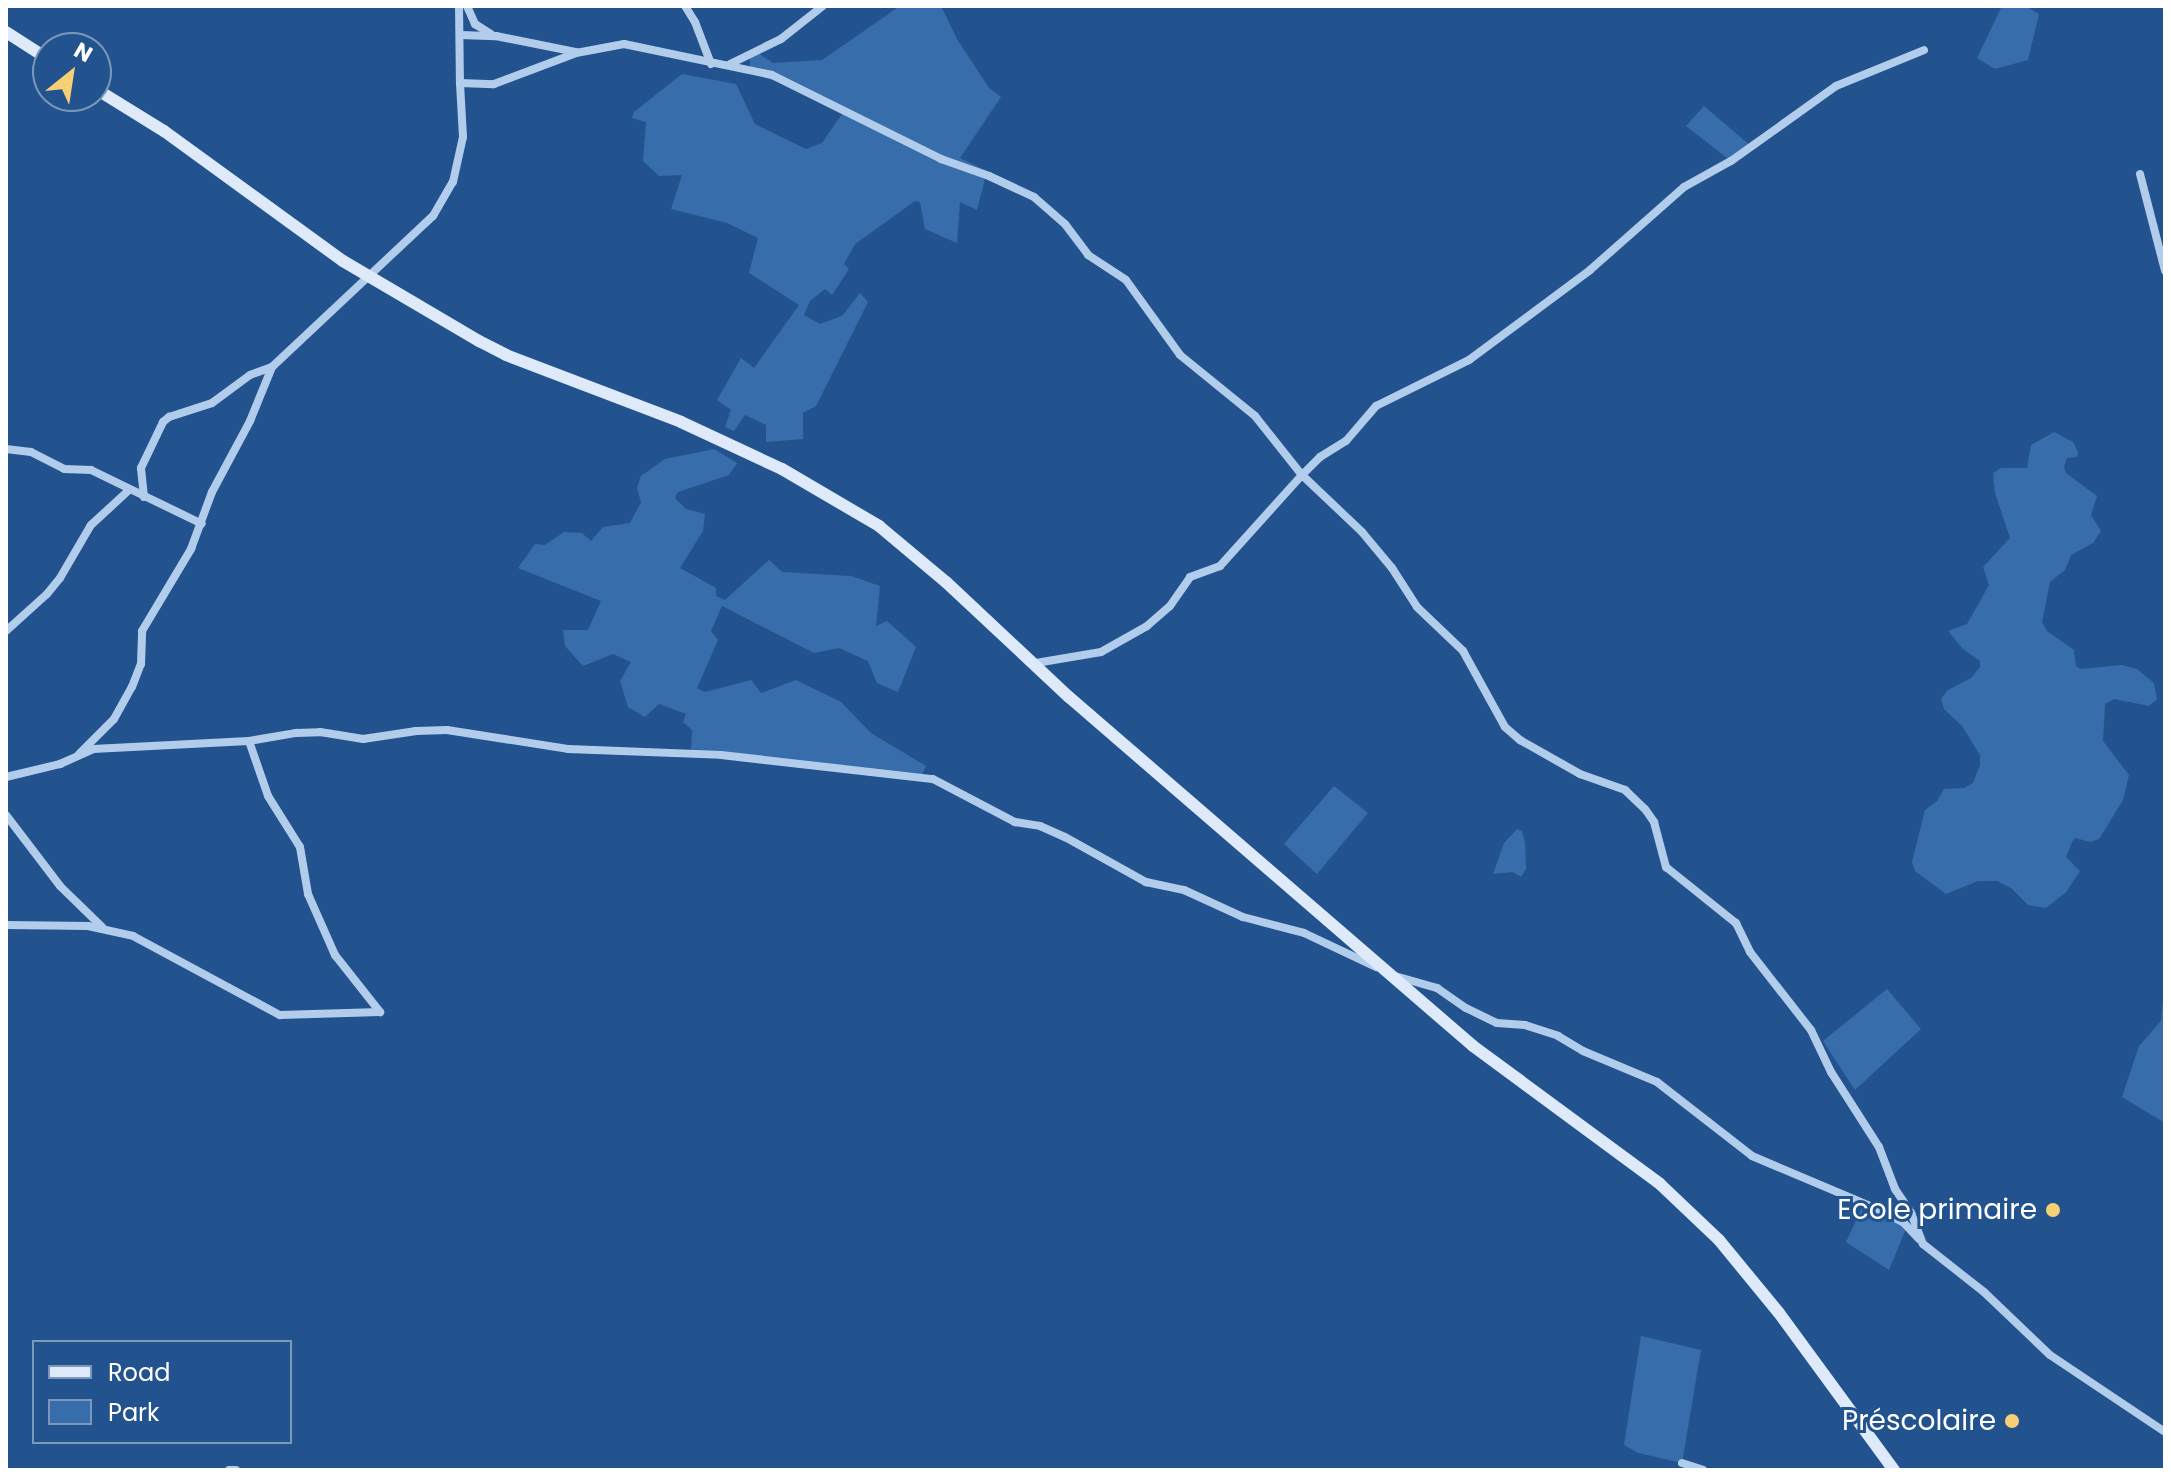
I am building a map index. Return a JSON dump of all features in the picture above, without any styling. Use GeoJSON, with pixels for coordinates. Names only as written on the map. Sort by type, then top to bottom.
{"type":"FeatureCollection","features":[{"type":"Feature","properties":{"kind":"street"},"geometry":{"type":"LineString","coordinates":[[6,771],[11,776],[60,764],[79,754],[114,719],[141,664],[142,631],[185,561],[212,492],[250,421],[272,367],[321,317],[368,278],[433,216],[453,182],[463,137],[459,6]]}},
{"type":"Feature","properties":{"kind":"street"},"geometry":{"type":"LineString","coordinates":[[467,6],[475,24],[496,36]]}},
{"type":"Feature","properties":{"kind":"street"},"geometry":{"type":"LineString","coordinates":[[685,6],[695,22],[711,64]]}},
{"type":"Feature","properties":{"kind":"street"},"geometry":{"type":"LineString","coordinates":[[727,65],[781,39],[823,6]]}},
{"type":"Feature","properties":{"kind":"street"},"geometry":{"type":"LineString","coordinates":[[6,32],[32,49]]}},
{"type":"Feature","properties":{"kind":"street"},"geometry":{"type":"LineString","coordinates":[[460,35],[496,36],[576,53]]}},
{"type":"Feature","properties":{"kind":"street"},"geometry":{"type":"LineString","coordinates":[[460,83],[494,84],[576,53],[609,45],[637,45],[790,82],[941,159],[989,176],[1034,197],[1065,224],[1088,255],[1126,280],[1174,348],[1255,416],[1302,475],[1362,532],[1417,607],[1463,651],[1505,727],[1520,740],[1580,774],[1625,790],[1645,809],[1654,822],[1666,867],[1736,923],[1750,952],[1811,1030],[1831,1072],[1879,1147],[1895,1189],[1911,1213],[1923,1244]]}},
{"type":"Feature","properties":{"kind":"street"},"geometry":{"type":"LineString","coordinates":[[1036,663],[1101,652],[1147,626],[1170,606],[1190,577],[1220,566],[1302,475],[1320,457],[1346,441],[1376,406],[1469,360],[1590,270],[1684,187],[1731,161],[1836,86],[1924,50]]}},
{"type":"Feature","properties":{"kind":"street"},"geometry":{"type":"LineString","coordinates":[[112,99],[164,131],[368,278],[506,355],[669,417],[821,491],[879,526],[1036,663],[1069,697],[1473,1046],[1581,1127],[1632,1160],[1719,1240],[1779,1313],[1894,1470]]}},
{"type":"Feature","properties":{"kind":"street"},"geometry":{"type":"LineString","coordinates":[[2140,174],[2164,268]]}},
{"type":"Feature","properties":{"kind":"street"},"geometry":{"type":"LineString","coordinates":[[144,497],[141,468],[163,422],[169,417],[212,403],[247,377],[272,367]]}},
{"type":"Feature","properties":{"kind":"street"},"geometry":{"type":"LineString","coordinates":[[6,449],[31,452],[64,469],[91,470],[128,491],[202,524]]}},
{"type":"Feature","properties":{"kind":"street"},"geometry":{"type":"LineString","coordinates":[[6,631],[47,594],[91,525],[128,491]]}},
{"type":"Feature","properties":{"kind":"street"},"geometry":{"type":"LineString","coordinates":[[79,754],[125,746],[249,741],[296,733],[320,732],[363,739],[447,730],[568,749],[743,757],[933,779],[1015,822],[1040,826],[1065,837],[1146,882],[1184,890],[1243,917],[1304,933],[1390,974],[1437,988],[1466,1008],[1497,1023],[1525,1025],[1558,1036],[1583,1051],[1657,1082],[1752,1156],[1904,1223],[1923,1244],[1984,1292],[2050,1355],[2165,1432]]}},
{"type":"Feature","properties":{"kind":"street"},"geometry":{"type":"LineString","coordinates":[[6,925],[103,927],[133,936],[182,959],[280,1015],[380,1012],[335,955],[308,894],[300,847],[268,796],[249,741]]}},
{"type":"Feature","properties":{"kind":"street"},"geometry":{"type":"LineString","coordinates":[[6,815],[60,886],[103,927]]}},
{"type":"Feature","properties":{"kind":"street"},"geometry":{"type":"LineString","coordinates":[[1682,1463],[1703,1470]]}},
{"type":"Feature","properties":{"kind":"street"},"geometry":{"type":"LineString","coordinates":[[229,1470],[236,1470]]}},
{"type":"Feature","properties":{"kind":"green space"},"geometry":{"type":"Polygon","coordinates":[[[900,6],[941,6],[957,39],[989,88],[1001,97],[960,158],[987,171],[977,210],[960,202],[957,243],[925,229],[920,202],[915,201],[855,244],[844,264],[849,269],[832,295],[825,289],[810,301],[804,315],[820,324],[842,316],[860,293],[868,302],[816,406],[803,413],[803,439],[766,442],[766,425],[745,415],[734,431],[725,427],[731,410],[717,400],[741,358],[754,368],[799,305],[749,273],[758,238],[727,223],[671,209],[682,175],[659,176],[643,161],[646,122],[632,118],[634,112],[682,74],[736,84],[755,124],[806,149],[822,143],[842,114],[778,82],[750,73],[750,56],[758,53],[773,63],[822,60],[900,6]]]}},
{"type":"Feature","properties":{"kind":"green space"},"geometry":{"type":"Polygon","coordinates":[[[2002,6],[2025,6],[2039,14],[2028,60],[1995,69],[1977,58],[2002,6]]]}},
{"type":"Feature","properties":{"kind":"green space"},"geometry":{"type":"Polygon","coordinates":[[[1704,106],[1752,147],[1731,161],[1686,126],[1704,106]]]}},
{"type":"Feature","properties":{"kind":"green space"},"geometry":{"type":"Polygon","coordinates":[[[2054,432],[2073,442],[2078,452],[2077,457],[2067,458],[2064,467],[2066,473],[2097,496],[2091,515],[2101,531],[2093,543],[2071,555],[2065,570],[2050,582],[2042,622],[2047,631],[2074,650],[2076,666],[2080,669],[2122,665],[2137,669],[2154,683],[2157,699],[2149,706],[2114,699],[2105,704],[2103,741],[2129,775],[2123,800],[2099,839],[2090,842],[2075,838],[2072,842],[2066,857],[2080,871],[2066,892],[2046,908],[2028,905],[2011,888],[1997,881],[1978,881],[1946,894],[1915,871],[1912,862],[1925,810],[1937,801],[1944,789],[1964,788],[1973,783],[1980,765],[1980,755],[1962,726],[1944,709],[1941,699],[1948,690],[1971,678],[1980,667],[1980,661],[1963,649],[1948,631],[1967,624],[1989,585],[1983,567],[2010,538],[1995,493],[1993,473],[2001,468],[2027,468],[2031,445],[2054,432]]]}},
{"type":"Feature","properties":{"kind":"green space"},"geometry":{"type":"Polygon","coordinates":[[[714,449],[737,463],[729,475],[678,492],[675,498],[686,509],[705,514],[703,531],[680,568],[716,588],[716,596],[725,600],[769,560],[782,572],[851,576],[880,586],[876,626],[887,621],[916,647],[898,692],[877,683],[868,661],[839,648],[814,653],[722,606],[711,631],[718,640],[697,688],[705,692],[751,680],[761,693],[796,680],[841,702],[871,733],[926,766],[920,779],[691,754],[692,730],[683,722],[686,714],[659,704],[645,717],[628,707],[620,681],[631,662],[613,654],[583,666],[565,646],[563,630],[588,630],[601,601],[518,568],[535,544],[545,545],[564,532],[582,533],[591,541],[603,527],[630,523],[641,502],[637,488],[641,476],[665,459],[714,449]]]}},
{"type":"Feature","properties":{"kind":"green space"},"geometry":{"type":"Polygon","coordinates":[[[1334,786],[1368,813],[1317,874],[1284,844],[1334,786]]]}},
{"type":"Feature","properties":{"kind":"green space"},"geometry":{"type":"Polygon","coordinates":[[[1517,829],[1522,831],[1525,843],[1526,869],[1521,877],[1513,872],[1493,874],[1504,843],[1517,829]]]}},
{"type":"Feature","properties":{"kind":"green space"},"geometry":{"type":"Polygon","coordinates":[[[2165,978],[2165,1123],[2122,1097],[2139,1046],[2161,1021],[2165,978]]]}},
{"type":"Feature","properties":{"kind":"green space"},"geometry":{"type":"Polygon","coordinates":[[[1887,989],[1921,1029],[1855,1090],[1823,1041],[1887,989]]]}},
{"type":"Feature","properties":{"kind":"green space"},"geometry":{"type":"Polygon","coordinates":[[[1864,1203],[1907,1226],[1889,1270],[1846,1242],[1864,1203]]]}},
{"type":"Feature","properties":{"kind":"green space"},"geometry":{"type":"Polygon","coordinates":[[[1641,1336],[1701,1350],[1682,1463],[1638,1453],[1624,1445],[1641,1336]]]}},
{"type":"Feature","properties":{"kind":"place","name":"Ecole primaire"},"geometry":{"type":"Point","coordinates":[2053,1210]}},
{"type":"Feature","properties":{"kind":"place","name":"Préscolaire"},"geometry":{"type":"Point","coordinates":[2012,1421]}}]}
